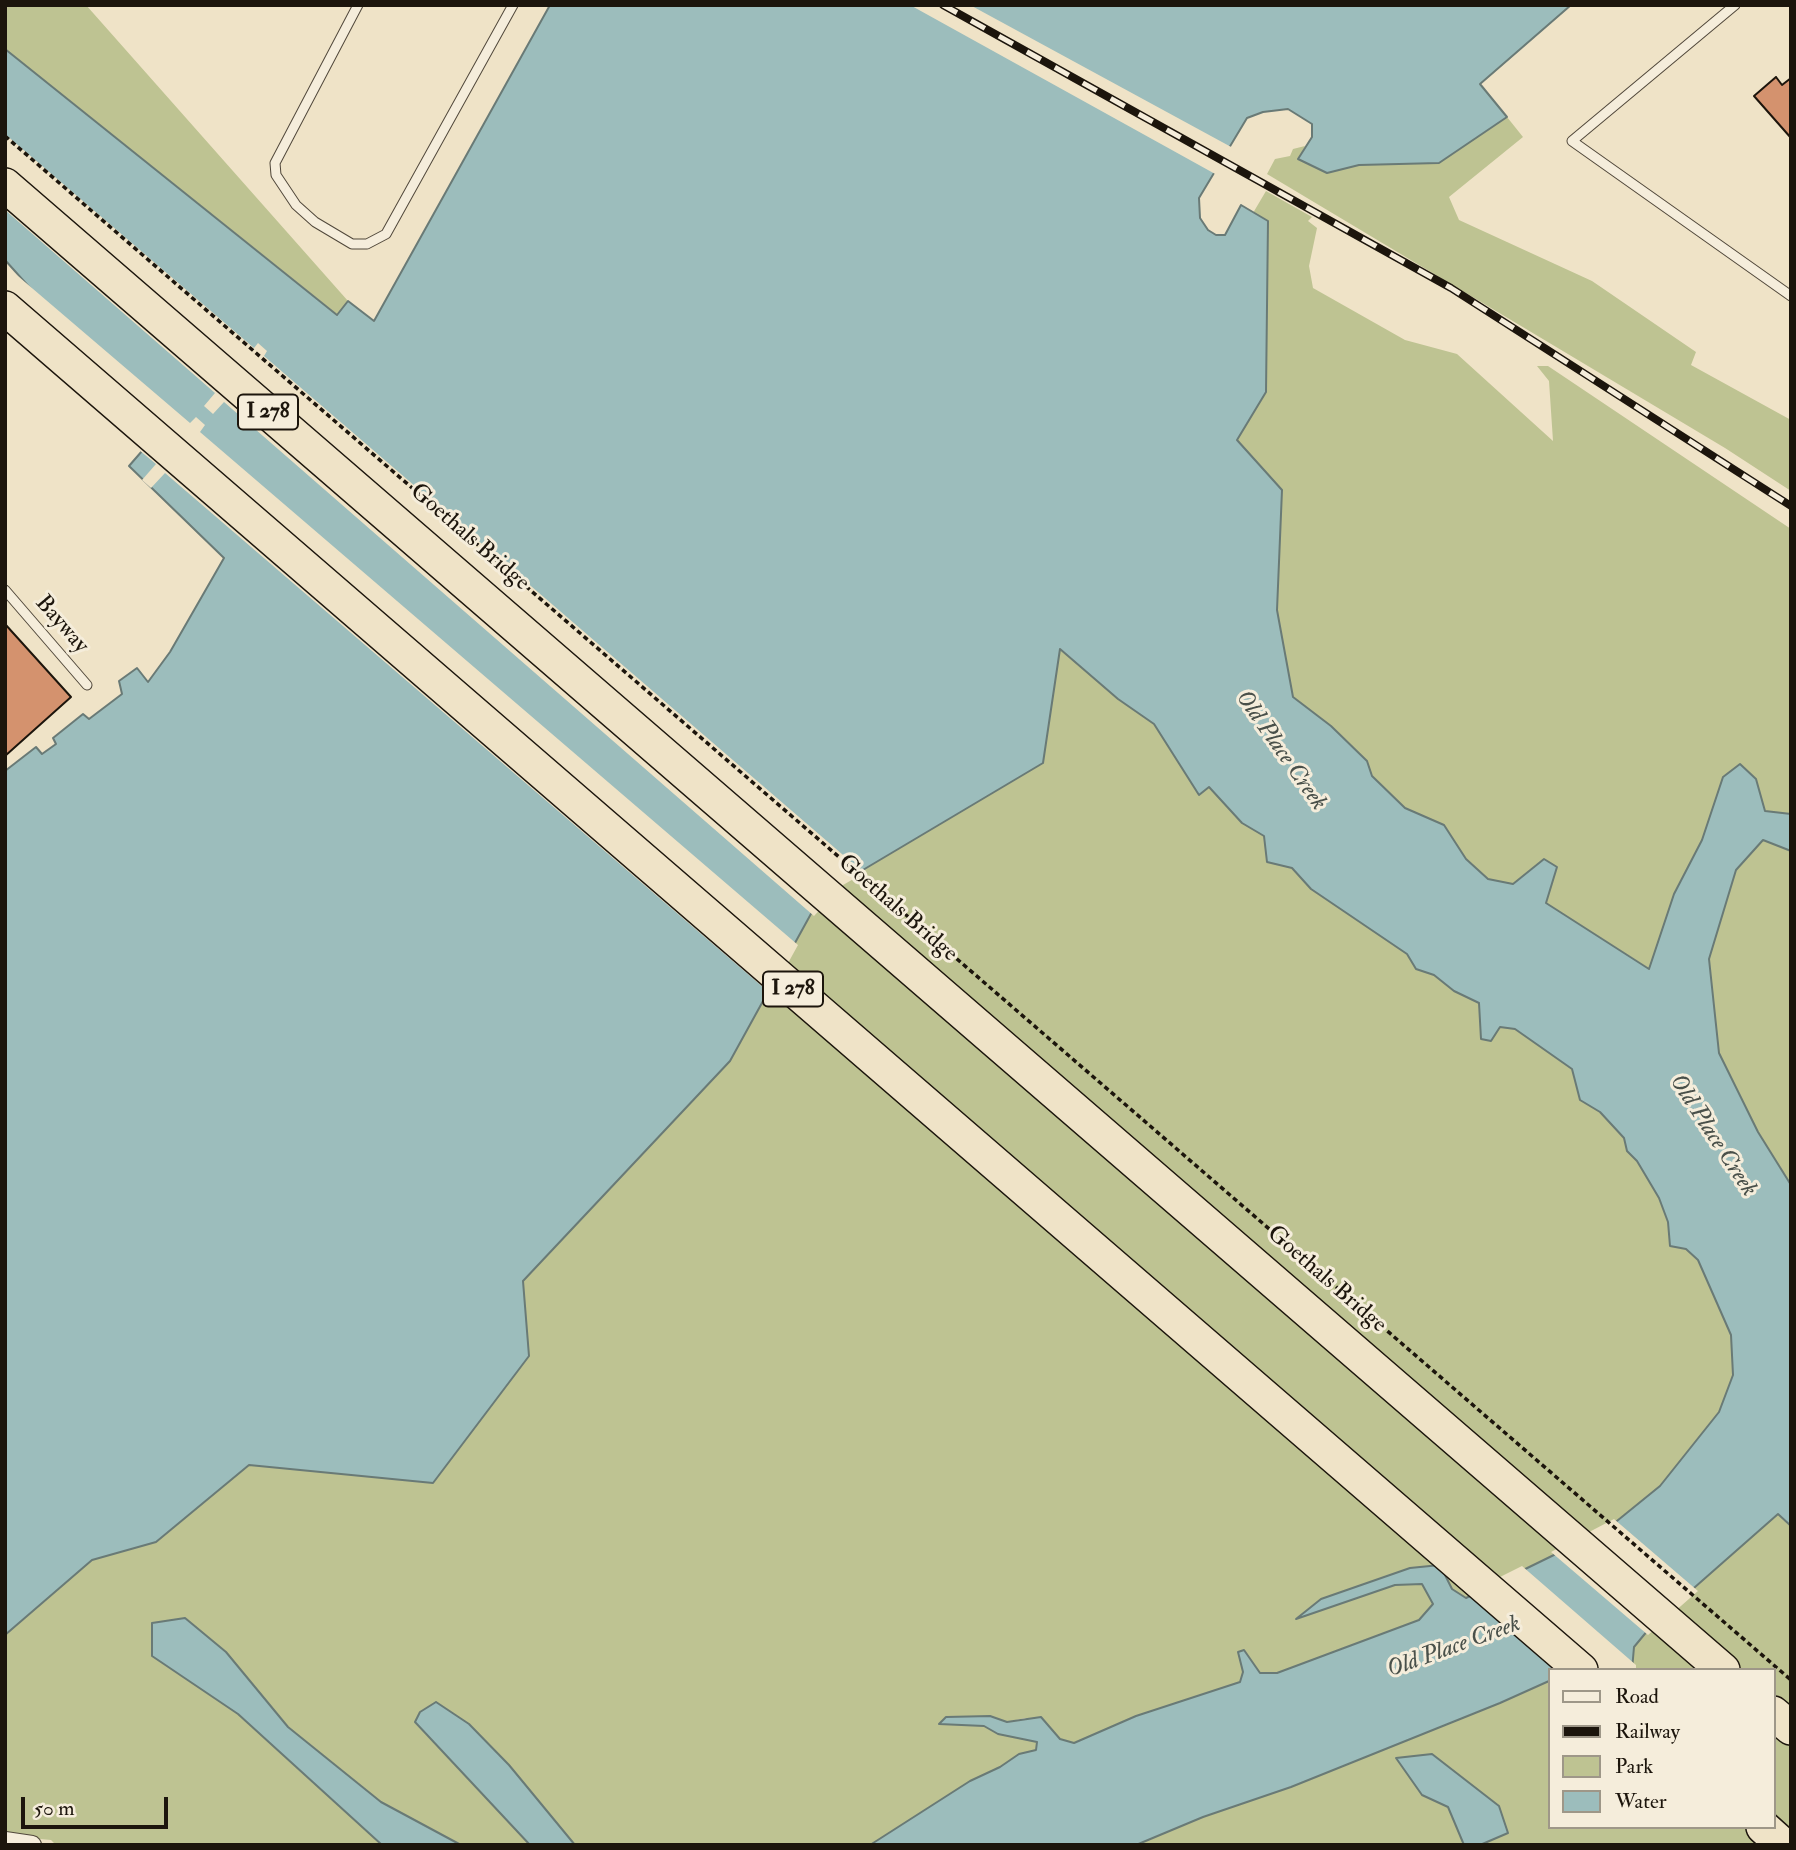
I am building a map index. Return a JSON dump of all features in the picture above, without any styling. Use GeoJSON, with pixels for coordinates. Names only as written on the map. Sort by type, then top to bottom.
{"type":"FeatureCollection","features":[{"type":"Feature","properties":{"kind":"highway","name":"Goethals Bridge"},"geometry":{"type":"LineString","coordinates":[[5,185],[1721,1668]]}},
{"type":"Feature","properties":{"kind":"highway","name":"I 278"},"geometry":{"type":"LineString","coordinates":[[5,308],[1579,1668]]}},
{"type":"Feature","properties":{"kind":"highway"},"geometry":{"type":"LineString","coordinates":[[1775,1715],[1791,1728]]}},
{"type":"Feature","properties":{"kind":"highway"},"geometry":{"type":"LineString","coordinates":[[1765,1829],[1783,1845]]}},
{"type":"Feature","properties":{"kind":"street"},"geometry":{"type":"LineString","coordinates":[[5,1841],[32,1845]]}},
{"type":"Feature","properties":{"kind":"lane"},"geometry":{"type":"LineString","coordinates":[[358,5],[275,163],[276,175],[296,205],[314,222],[352,244],[367,244],[386,234],[513,5]]}},
{"type":"Feature","properties":{"kind":"lane"},"geometry":{"type":"LineString","coordinates":[[1735,5],[1572,141],[1791,296]]}},
{"type":"Feature","properties":{"kind":"lane","name":"Bayway"},"geometry":{"type":"LineString","coordinates":[[5,590],[88,685]]}},
{"type":"Feature","properties":{"kind":"path","name":"Goethals Bridge"},"geometry":{"type":"LineString","coordinates":[[5,136],[1791,1680]]}},
{"type":"Feature","properties":{"kind":"green space"},"geometry":{"type":"Polygon","coordinates":[[[5,5],[86,5],[348,301],[338,315],[5,49],[5,5]]]}},
{"type":"Feature","properties":{"kind":"green space"},"geometry":{"type":"Polygon","coordinates":[[[1507,117],[1523,137],[1449,197],[1459,220],[1592,281],[1696,352],[1691,365],[1791,420],[1791,491],[1725,448],[1267,174],[1275,159],[1290,156],[1293,149],[1305,146],[1299,159],[1327,173],[1359,165],[1439,163],[1507,117]]]}},
{"type":"Feature","properties":{"kind":"green space"},"geometry":{"type":"Polygon","coordinates":[[[1266,191],[1312,217],[1308,221],[1317,228],[1309,266],[1313,288],[1405,340],[1457,354],[1553,441],[1549,381],[1537,366],[1548,366],[1791,529],[1791,814],[1765,811],[1756,779],[1723,777],[1702,840],[1674,894],[1650,969],[1546,903],[1557,867],[1513,884],[1488,879],[1466,859],[1444,825],[1405,808],[1372,776],[1367,761],[1331,726],[1293,697],[1277,610],[1281,490],[1237,440],[1266,392],[1266,220],[1253,213],[1266,191]]]}},
{"type":"Feature","properties":{"kind":"green space"},"geometry":{"type":"Polygon","coordinates":[[[1060,649],[1118,699],[1154,724],[1199,795],[1208,786],[1242,823],[1264,836],[1267,862],[1292,868],[1311,889],[1407,954],[1417,969],[1434,975],[1454,991],[1479,1003],[1500,1027],[1515,1029],[1572,1069],[1580,1100],[1600,1112],[1624,1138],[1627,1151],[1637,1161],[1659,1198],[1668,1222],[1670,1246],[1686,1249],[1698,1260],[1731,1335],[1733,1375],[1719,1412],[1660,1486],[1607,1529],[1466,1598],[1410,1568],[1321,1599],[1298,1618],[1395,1585],[1422,1584],[1433,1604],[1419,1620],[1277,1673],[1260,1673],[1244,1650],[1239,1652],[1243,1673],[1240,1682],[1136,1716],[1073,1743],[1060,1739],[1025,1718],[1007,1722],[990,1716],[940,1724],[984,1726],[998,1734],[1038,1742],[1036,1750],[1019,1754],[1000,1767],[970,1781],[870,1845],[575,1845],[509,1765],[415,1723],[530,1845],[461,1845],[381,1802],[288,1727],[226,1652],[152,1656],[238,1714],[382,1845],[56,1845],[51,1840],[5,1836],[5,1635],[92,1560],[156,1542],[249,1465],[433,1483],[529,1356],[523,1281],[730,1061],[812,912],[841,883],[1043,763],[1060,649]]]}},
{"type":"Feature","properties":{"kind":"green space"},"geometry":{"type":"Polygon","coordinates":[[[1763,840],[1791,851],[1791,1185],[1758,1132],[1719,1053],[1709,959],[1736,870],[1763,840]]]}},
{"type":"Feature","properties":{"kind":"green space"},"geometry":{"type":"Polygon","coordinates":[[[1791,1496],[1791,1845],[1480,1845],[1508,1833],[1422,1795],[1448,1807],[1464,1845],[1136,1845],[1203,1817],[1291,1787],[1548,1681],[1548,1829],[1775,1829],[1775,1668],[1632,1668],[1634,1647],[1653,1624],[1778,1513],[1791,1496]]]}},
{"type":"Feature","properties":{"kind":"water","name":"Old Place Creek"},"geometry":{"type":"Polygon","coordinates":[[[550,5],[1571,5],[1480,84],[1507,117],[1439,163],[1359,165],[1327,173],[1298,159],[1312,137],[1312,124],[1288,109],[1263,112],[1247,118],[1199,198],[1200,218],[1208,230],[1216,235],[1225,235],[1241,205],[1268,221],[1266,392],[1237,440],[1282,490],[1277,610],[1293,697],[1331,726],[1367,761],[1372,776],[1405,808],[1444,825],[1466,859],[1488,879],[1513,884],[1544,859],[1557,867],[1546,903],[1649,969],[1674,894],[1702,840],[1723,777],[1740,764],[1756,779],[1765,811],[1791,814],[1791,851],[1763,840],[1736,870],[1709,959],[1719,1053],[1758,1132],[1791,1185],[1791,1526],[1778,1514],[1653,1624],[1634,1647],[1632,1668],[1593,1662],[1580,1668],[1548,1668],[1548,1681],[1500,1703],[1291,1787],[1203,1817],[1136,1845],[870,1845],[970,1781],[1000,1767],[1019,1754],[1036,1750],[1037,1742],[998,1734],[984,1726],[939,1724],[946,1717],[990,1716],[1007,1722],[1041,1717],[1060,1739],[1074,1743],[1136,1716],[1240,1682],[1243,1672],[1238,1652],[1244,1650],[1260,1673],[1277,1673],[1419,1620],[1433,1604],[1422,1584],[1395,1585],[1296,1619],[1321,1599],[1410,1568],[1440,1565],[1452,1589],[1466,1598],[1607,1529],[1660,1486],[1719,1412],[1733,1375],[1731,1335],[1698,1260],[1686,1249],[1670,1246],[1668,1222],[1659,1198],[1637,1161],[1627,1151],[1624,1138],[1600,1112],[1580,1100],[1572,1069],[1515,1029],[1500,1027],[1491,1041],[1481,1039],[1479,1003],[1454,991],[1434,975],[1416,969],[1407,954],[1311,889],[1292,868],[1267,862],[1264,836],[1242,823],[1209,787],[1199,795],[1154,724],[1118,699],[1060,649],[1043,763],[841,883],[812,912],[730,1061],[523,1281],[529,1356],[433,1483],[249,1465],[156,1542],[92,1560],[5,1635],[5,771],[36,747],[42,754],[56,744],[53,738],[83,714],[89,719],[122,694],[119,681],[137,668],[148,682],[170,652],[224,558],[129,466],[149,443],[133,403],[5,260],[5,49],[337,315],[348,301],[374,321],[550,5]]]}},
{"type":"Feature","properties":{"kind":"water"},"geometry":{"type":"Polygon","coordinates":[[[185,1618],[226,1652],[288,1727],[381,1802],[461,1845],[382,1845],[238,1714],[152,1656],[152,1623],[185,1618]]]}},
{"type":"Feature","properties":{"kind":"water"},"geometry":{"type":"Polygon","coordinates":[[[436,1702],[469,1724],[509,1765],[575,1845],[530,1845],[415,1722],[420,1712],[436,1702]]]}},
{"type":"Feature","properties":{"kind":"water"},"geometry":{"type":"Polygon","coordinates":[[[1432,1754],[1499,1806],[1508,1833],[1480,1845],[1464,1845],[1448,1807],[1422,1795],[1396,1758],[1432,1754]]]}},
{"type":"Feature","properties":{"kind":"pier"},"geometry":{"type":"Polygon","coordinates":[[[910,5],[970,5],[1233,148],[1217,175],[910,5]]]}},
{"type":"Feature","properties":{"kind":"pier"},"geometry":{"type":"Polygon","coordinates":[[[5,134],[254,348],[258,343],[267,351],[264,356],[864,873],[843,885],[814,916],[224,402],[213,414],[204,406],[215,393],[5,210],[5,134]]]}},
{"type":"Feature","properties":{"kind":"pier"},"geometry":{"type":"Polygon","coordinates":[[[5,265],[190,423],[196,417],[205,425],[200,432],[798,945],[771,994],[165,473],[151,488],[142,480],[156,464],[139,450],[145,443],[129,403],[5,265]]]}},
{"type":"Feature","properties":{"kind":"pier"},"geometry":{"type":"Polygon","coordinates":[[[1614,1519],[1698,1591],[1648,1635],[1551,1552],[1614,1519]]]}},
{"type":"Feature","properties":{"kind":"pier"},"geometry":{"type":"Polygon","coordinates":[[[1522,1566],[1636,1665],[1636,1668],[1593,1666],[1468,1593],[1522,1566]]]}},
{"type":"Feature","properties":{"kind":"building"},"geometry":{"type":"Polygon","coordinates":[[[1776,77],[1782,85],[1791,78],[1791,138],[1754,96],[1776,77]]]}},
{"type":"Feature","properties":{"kind":"building"},"geometry":{"type":"Polygon","coordinates":[[[5,624],[71,697],[5,756],[5,624]]]}},
{"type":"Feature","properties":{"kind":"railway"},"geometry":{"type":"LineString","coordinates":[[943,5],[1451,288],[1791,506]]}}]}
